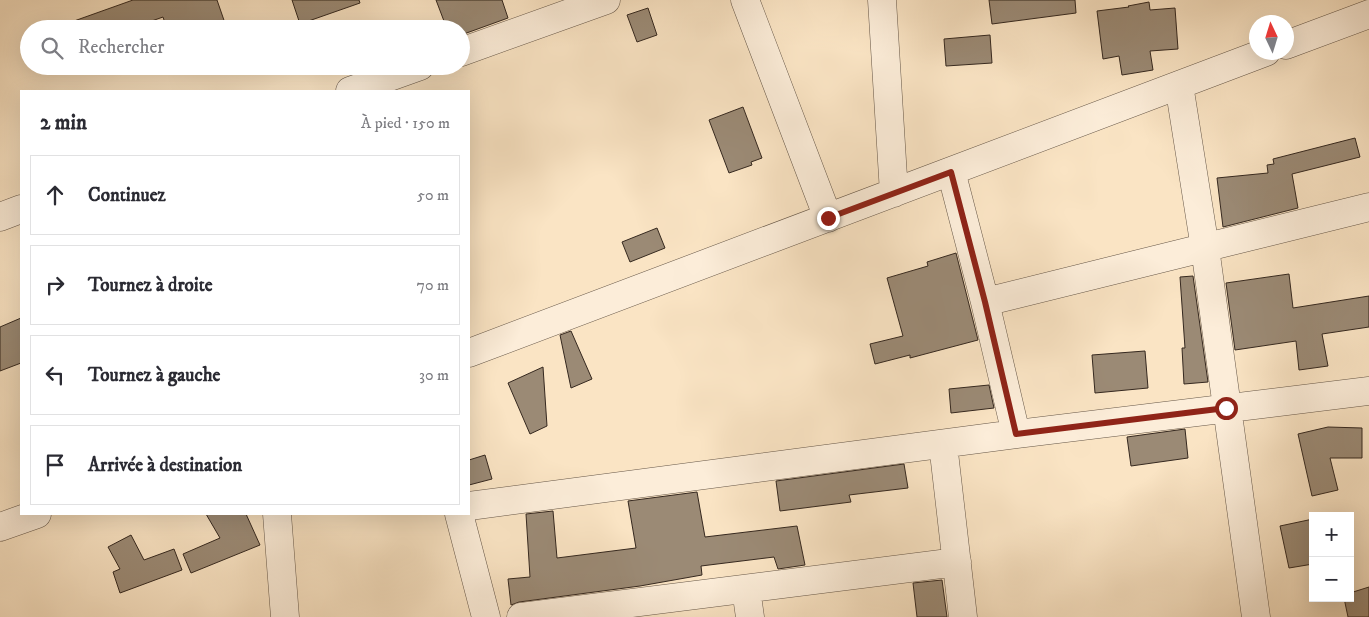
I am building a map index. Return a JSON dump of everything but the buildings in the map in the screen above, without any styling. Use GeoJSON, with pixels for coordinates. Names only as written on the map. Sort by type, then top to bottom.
{"type":"FeatureCollection","features":[{"type":"Feature","properties":{"kind":"street"},"geometry":{"type":"LineString","coordinates":[[470,49],[606,0]]}},
{"type":"Feature","properties":{"kind":"street"},"geometry":{"type":"LineString","coordinates":[[745,0],[828,218]]}},
{"type":"Feature","properties":{"kind":"street"},"geometry":{"type":"LineString","coordinates":[[882,0],[894,192]]}},
{"type":"Feature","properties":{"kind":"street"},"geometry":{"type":"LineString","coordinates":[[1294,42],[1369,14]]}},
{"type":"Feature","properties":{"kind":"street"},"geometry":{"type":"LineString","coordinates":[[470,353],[1249,58]]}},
{"type":"Feature","properties":{"kind":"street"},"geometry":{"type":"LineString","coordinates":[[353,90],[395,75]]}},
{"type":"Feature","properties":{"kind":"street"},"geometry":{"type":"LineString","coordinates":[[1179,85],[1205,248],[1256,617]]}},
{"type":"Feature","properties":{"kind":"street"},"geometry":{"type":"LineString","coordinates":[[951,172],[985,302],[1016,434]]}},
{"type":"Feature","properties":{"kind":"street"},"geometry":{"type":"LineString","coordinates":[[985,302],[1369,207]]}},
{"type":"Feature","properties":{"kind":"street"},"geometry":{"type":"LineString","coordinates":[[0,216],[20,209]]}},
{"type":"Feature","properties":{"kind":"street"},"geometry":{"type":"LineString","coordinates":[[470,506],[1016,434],[1369,391]]}},
{"type":"Feature","properties":{"kind":"street"},"geometry":{"type":"LineString","coordinates":[[943,444],[964,617]]}},
{"type":"Feature","properties":{"kind":"street"},"geometry":{"type":"LineString","coordinates":[[0,527],[34,515]]}},
{"type":"Feature","properties":{"kind":"street"},"geometry":{"type":"LineString","coordinates":[[277,515],[285,617]]}},
{"type":"Feature","properties":{"kind":"street"},"geometry":{"type":"LineString","coordinates":[[458,515],[486,617]]}},
{"type":"Feature","properties":{"kind":"street"},"geometry":{"type":"LineString","coordinates":[[521,617],[957,562]]}},
{"type":"Feature","properties":{"kind":"street"},"geometry":{"type":"LineString","coordinates":[[746,589],[750,617]]}},
{"type":"Feature","properties":{"kind":"route"},"geometry":{"type":"LineString","coordinates":[[828,218],[951,172],[985,302],[1016,434],[1226,408]]}}]}
